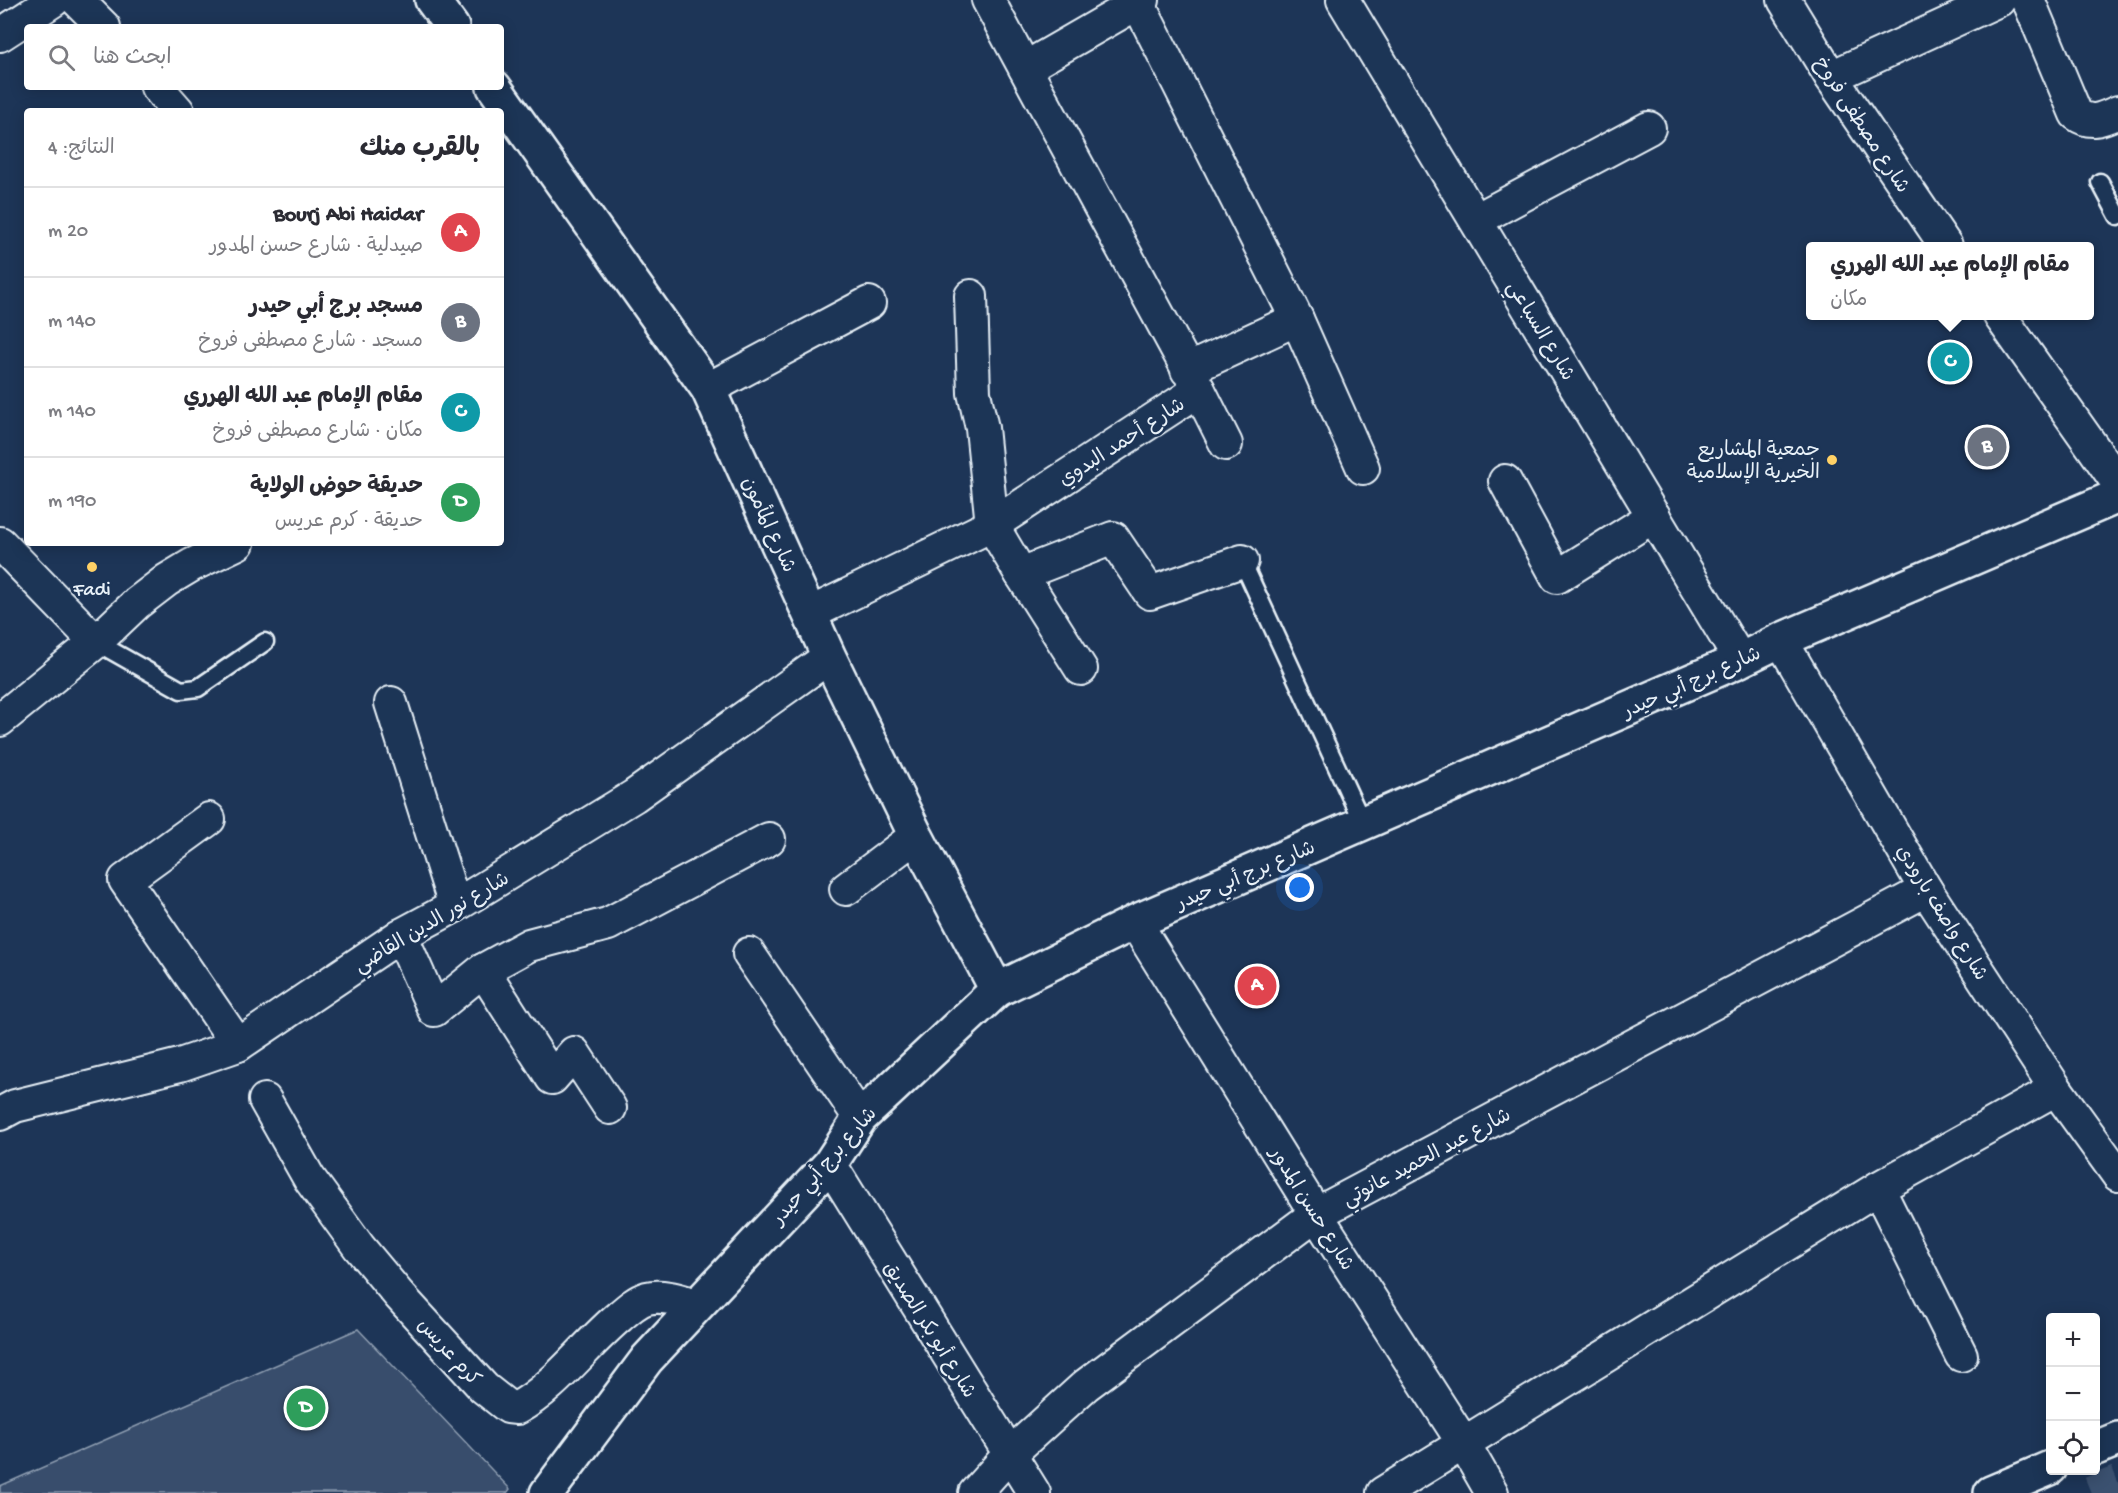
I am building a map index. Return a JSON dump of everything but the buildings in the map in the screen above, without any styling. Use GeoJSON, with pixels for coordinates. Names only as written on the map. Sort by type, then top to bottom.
{"type":"FeatureCollection","features":[{"type":"Feature","properties":{"kind":"street"},"geometry":{"type":"LineString","coordinates":[[0,35],[54,0]]}},
{"type":"Feature","properties":{"kind":"street"},"geometry":{"type":"LineString","coordinates":[[77,0],[101,24]]}},
{"type":"Feature","properties":{"kind":"street"},"geometry":{"type":"LineString","coordinates":[[432,0],[450,24]]}},
{"type":"Feature","properties":{"kind":"street","name":"شارع أحمد البدوي"},"geometry":{"type":"LineString","coordinates":[[810,613],[992,525],[1193,380],[988,0]]}},
{"type":"Feature","properties":{"kind":"street","name":"شارع السباعي"},"geometry":{"type":"LineString","coordinates":[[1343,0],[1740,660]]}},
{"type":"Feature","properties":{"kind":"street","name":"شارع مصطفى فروخ"},"geometry":{"type":"LineString","coordinates":[[1784,0],[1831,77],[1943,242]]}},
{"type":"Feature","properties":{"kind":"street"},"geometry":{"type":"LineString","coordinates":[[1831,77],[1999,0]]}},
{"type":"Feature","properties":{"kind":"street"},"geometry":{"type":"LineString","coordinates":[[2027,0],[2076,114],[2089,121],[2118,112]]}},
{"type":"Feature","properties":{"kind":"street"},"geometry":{"type":"LineString","coordinates":[[1025,68],[1140,1],[1297,319],[1363,468]]}},
{"type":"Feature","properties":{"kind":"street"},"geometry":{"type":"LineString","coordinates":[[160,90],[175,108]]}},
{"type":"Feature","properties":{"kind":"street","name":"شارع المأمون"},"geometry":{"type":"LineString","coordinates":[[496,90],[708,389],[829,657],[916,836],[997,990]]}},
{"type":"Feature","properties":{"kind":"street"},"geometry":{"type":"LineString","coordinates":[[1476,220],[1649,128]]}},
{"type":"Feature","properties":{"kind":"street"},"geometry":{"type":"LineString","coordinates":[[971,296],[975,393],[982,428],[992,525],[1081,669]]}},
{"type":"Feature","properties":{"kind":"street"},"geometry":{"type":"LineString","coordinates":[[708,389],[869,303]]}},
{"type":"Feature","properties":{"kind":"street"},"geometry":{"type":"LineString","coordinates":[[1226,444],[1193,380],[1297,319]]}},
{"type":"Feature","properties":{"kind":"street"},"geometry":{"type":"LineString","coordinates":[[2004,320],[2118,483]]}},
{"type":"Feature","properties":{"kind":"street"},"geometry":{"type":"LineString","coordinates":[[1505,481],[1557,577],[1654,516]]}},
{"type":"Feature","properties":{"kind":"street","name":"شارع برج أبي حيدر"},"geometry":{"type":"LineString","coordinates":[[547,1493],[647,1359],[830,1164],[860,1118],[997,990],[1135,922],[1740,660],[1781,640],[2118,496]]}},
{"type":"Feature","properties":{"kind":"street"},"geometry":{"type":"LineString","coordinates":[[1021,574],[1113,538],[1150,593],[1242,561]]}},
{"type":"Feature","properties":{"kind":"street"},"geometry":{"type":"LineString","coordinates":[[0,543],[96,642]]}},
{"type":"Feature","properties":{"kind":"street"},"geometry":{"type":"LineString","coordinates":[[0,720],[96,642],[137,603],[167,580],[232,546]]}},
{"type":"Feature","properties":{"kind":"street","name":"شارع واصف بارودي"},"geometry":{"type":"LineString","coordinates":[[1781,640],[1926,890],[2056,1089],[2118,1175]]}},
{"type":"Feature","properties":{"kind":"street","name":"شارع نور الدين القاضي"},"geometry":{"type":"LineString","coordinates":[[0,1114],[15,1106],[180,1065],[238,1045],[401,935],[455,906],[634,796],[829,657]]}},
{"type":"Feature","properties":{"kind":"street"},"geometry":{"type":"LineString","coordinates":[[391,703],[455,906]]}},
{"type":"Feature","properties":{"kind":"street"},"geometry":{"type":"LineString","coordinates":[[209,819],[125,880],[238,1045]]}},
{"type":"Feature","properties":{"kind":"street"},"geometry":{"type":"LineString","coordinates":[[846,889],[916,836]]}},
{"type":"Feature","properties":{"kind":"street"},"geometry":{"type":"LineString","coordinates":[[401,935],[434,1010],[483,970],[530,945],[608,924],[769,839]]}},
{"type":"Feature","properties":{"kind":"street","name":"شارع عبد الحميد عانوتي"},"geometry":{"type":"LineString","coordinates":[[975,1493],[1009,1455],[1086,1385],[1316,1214],[1926,890]]}},
{"type":"Feature","properties":{"kind":"street","name":"شارع حسن المدور"},"geometry":{"type":"LineString","coordinates":[[1135,922],[1316,1214],[1464,1444],[1492,1493]]}},
{"type":"Feature","properties":{"kind":"street"},"geometry":{"type":"LineString","coordinates":[[749,954],[860,1118]]}},
{"type":"Feature","properties":{"kind":"street"},"geometry":{"type":"LineString","coordinates":[[483,970],[552,1078],[574,1053],[610,1108]]}},
{"type":"Feature","properties":{"kind":"street"},"geometry":{"type":"LineString","coordinates":[[1383,1493],[1878,1188],[2056,1089]]}},
{"type":"Feature","properties":{"kind":"street","name":"كرم عريس"},"geometry":{"type":"LineString","coordinates":[[265,1100],[309,1178],[359,1247],[399,1295],[484,1388],[508,1407],[518,1408],[542,1392],[634,1304],[647,1298],[662,1297],[697,1305]]}},
{"type":"Feature","properties":{"kind":"street","name":"شارع أبو بكر الصديق"},"geometry":{"type":"LineString","coordinates":[[830,1164],[1034,1493]]}},
{"type":"Feature","properties":{"kind":"street"},"geometry":{"type":"LineString","coordinates":[[1878,1188],[1961,1355]]}},
{"type":"Feature","properties":{"kind":"street"},"geometry":{"type":"LineString","coordinates":[[2100,1446],[2118,1439]]}},
{"type":"Feature","properties":{"kind":"street"},"geometry":{"type":"LineString","coordinates":[[1990,1493],[2046,1470]]}},
{"type":"Feature","properties":{"kind":"lane"},"geometry":{"type":"LineString","coordinates":[[2100,182],[2118,216]]}},
{"type":"Feature","properties":{"kind":"lane"},"geometry":{"type":"LineString","coordinates":[[1242,561],[1363,824]]}},
{"type":"Feature","properties":{"kind":"lane"},"geometry":{"type":"LineString","coordinates":[[96,642],[182,690],[198,688],[266,642]]}},
{"type":"Feature","properties":{"kind":"shaded area"},"geometry":{"type":"Polygon","coordinates":[[[358,1329],[510,1489],[507,1493],[0,1493],[0,1486],[358,1329]]]}},
{"type":"Feature","properties":{"kind":"tunnel"},"geometry":{"type":"LineString","coordinates":[[2091,1493],[2118,1482]]}},
{"type":"Feature","properties":{"kind":"place","name":"مقام الإمام عبد الله الهرري"},"geometry":{"type":"Point","coordinates":[1950,362]}},
{"type":"Feature","properties":{"kind":"place","name":"مسجد برج أبي حيدر"},"geometry":{"type":"Point","coordinates":[1987,447]}},
{"type":"Feature","properties":{"kind":"place","name":"جمعية المشاريع الخيرية الإسلامية"},"geometry":{"type":"Point","coordinates":[1832,460]}},
{"type":"Feature","properties":{"kind":"place","name":"Fadi"},"geometry":{"type":"Point","coordinates":[92,567]}},
{"type":"Feature","properties":{"kind":"place","name":"Bourj Abi Haidar"},"geometry":{"type":"Point","coordinates":[1257,986]}},
{"type":"Feature","properties":{"kind":"place","name":"حديقة حوض الولاية"},"geometry":{"type":"Point","coordinates":[306,1408]}}]}
